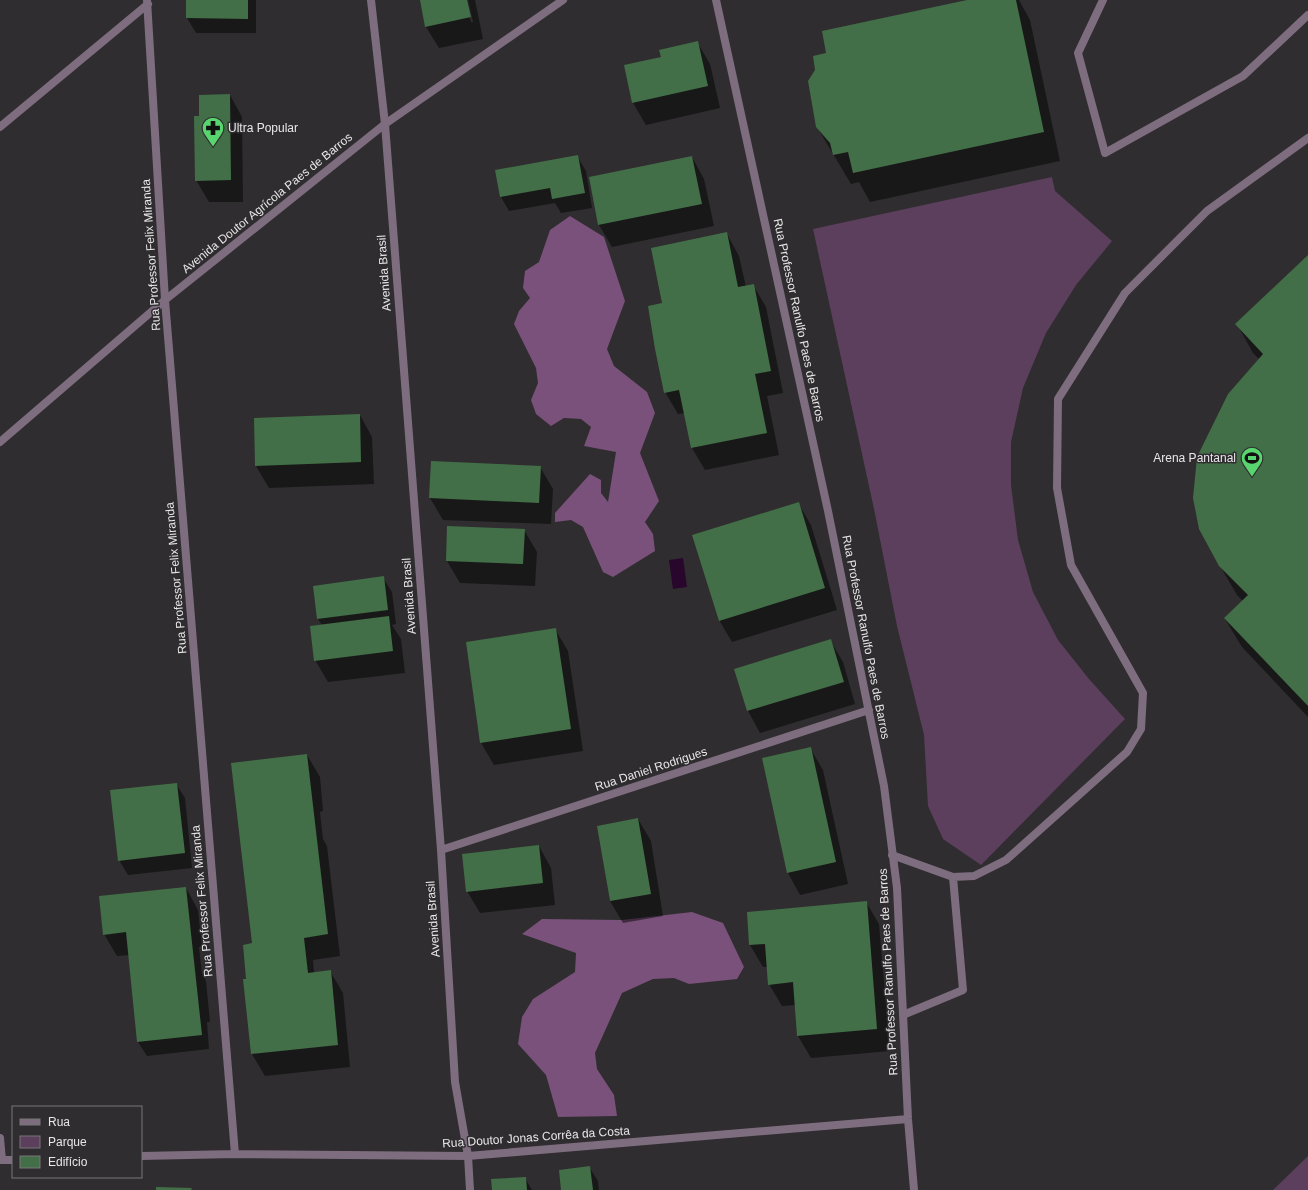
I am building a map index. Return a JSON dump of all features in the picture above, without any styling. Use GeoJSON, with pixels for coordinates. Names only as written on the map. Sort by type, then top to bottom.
{"type":"FeatureCollection","features":[{"type":"Feature","properties":{"kind":"street","name":"Avenida Brasil"},"geometry":{"type":"LineString","coordinates":[[371,0],[385,124],[441,850],[455,1082],[468,1156],[470,1190]]}},
{"type":"Feature","properties":{"kind":"street","name":"Avenida Doutor Agrícola Paes de Barros"},"geometry":{"type":"LineString","coordinates":[[0,442],[165,300],[385,124],[563,0]]}},
{"type":"Feature","properties":{"kind":"street","name":"Rua Professor Ranulfo Paes de Barros"},"geometry":{"type":"LineString","coordinates":[[716,0],[827,503],[884,786],[897,888],[908,1119],[914,1190]]}},
{"type":"Feature","properties":{"kind":"street"},"geometry":{"type":"LineString","coordinates":[[1103,0],[1078,53],[1105,153],[1243,76],[1308,15]]}},
{"type":"Feature","properties":{"kind":"street"},"geometry":{"type":"LineString","coordinates":[[0,127],[148,2]]}},
{"type":"Feature","properties":{"kind":"street","name":"Rua Professor Felix Miranda"},"geometry":{"type":"LineString","coordinates":[[148,2],[165,300],[235,1154]]}},
{"type":"Feature","properties":{"kind":"street"},"geometry":{"type":"LineString","coordinates":[[892,855],[953,877],[974,876],[1006,860],[1127,752],[1141,729],[1143,693],[1071,565],[1057,488],[1058,399],[1125,293],[1207,211],[1308,138]]}},
{"type":"Feature","properties":{"kind":"street","name":"Rua Daniel Rodrigues"},"geometry":{"type":"LineString","coordinates":[[441,850],[869,710]]}},
{"type":"Feature","properties":{"kind":"street"},"geometry":{"type":"LineString","coordinates":[[903,1014],[963,990],[953,877]]}},
{"type":"Feature","properties":{"kind":"street","name":"Rua Doutor Jonas Corrêa da Costa"},"geometry":{"type":"LineString","coordinates":[[142,1156],[235,1154],[468,1156],[908,1119]]}},
{"type":"Feature","properties":{"kind":"street"},"geometry":{"type":"LineString","coordinates":[[0,1138],[1,1160],[12,1160]]}},
{"type":"Feature","properties":{"kind":"green space"},"geometry":{"type":"Polygon","coordinates":[[[1052,177],[1055,191],[1112,241],[1076,285],[1046,333],[1023,388],[1011,442],[1011,485],[1018,540],[1033,592],[1058,640],[1089,679],[1125,719],[981,865],[943,839],[928,806],[924,735],[897,626],[874,509],[813,229],[1052,177]]]}},
{"type":"Feature","properties":{"kind":"green space"},"geometry":{"type":"Polygon","coordinates":[[[1308,1156],[1308,1190],[1273,1190],[1308,1156]]]}},
{"type":"Feature","properties":{"kind":"shaded area"},"geometry":{"type":"Polygon","coordinates":[[[570,216],[604,237],[625,301],[607,349],[614,366],[647,392],[655,413],[640,453],[659,501],[645,522],[653,534],[655,551],[613,577],[603,572],[583,527],[571,520],[555,522],[555,513],[590,474],[601,480],[601,493],[608,502],[616,452],[584,446],[591,427],[581,419],[564,418],[551,426],[536,414],[531,400],[538,383],[536,368],[514,324],[519,311],[530,298],[523,288],[525,271],[539,262],[550,230],[570,216]]]}},
{"type":"Feature","properties":{"kind":"shaded area"},"geometry":{"type":"Polygon","coordinates":[[[683,558],[687,587],[673,589],[669,560],[683,558]]]}},
{"type":"Feature","properties":{"kind":"shaded area"},"geometry":{"type":"Polygon","coordinates":[[[692,912],[723,923],[744,967],[737,979],[689,984],[674,978],[653,979],[622,993],[595,1053],[597,1069],[614,1095],[617,1116],[558,1117],[546,1075],[518,1044],[522,1017],[533,999],[575,972],[576,953],[522,934],[542,919],[622,920],[692,912]]]}},
{"type":"Feature","properties":{"kind":"building"},"geometry":{"type":"Polygon","coordinates":[[[186,0],[248,0],[248,19],[186,18],[186,0]]]}},
{"type":"Feature","properties":{"kind":"building"},"geometry":{"type":"Polygon","coordinates":[[[420,0],[467,0],[471,17],[425,27],[420,0]]]}},
{"type":"Feature","properties":{"kind":"building"},"geometry":{"type":"Polygon","coordinates":[[[967,0],[1016,0],[1044,132],[853,173],[848,152],[833,155],[830,143],[816,127],[808,81],[815,70],[813,56],[826,53],[822,31],[967,0]]]}},
{"type":"Feature","properties":{"kind":"building"},"geometry":{"type":"Polygon","coordinates":[[[698,41],[708,86],[632,103],[624,65],[661,57],[659,50],[698,41]]]}},
{"type":"Feature","properties":{"kind":"building","name":"Ultra Popular"},"geometry":{"type":"Polygon","coordinates":[[[230,94],[231,180],[195,181],[194,116],[199,116],[199,95],[230,94]]]}},
{"type":"Feature","properties":{"kind":"building"},"geometry":{"type":"Polygon","coordinates":[[[578,155],[585,193],[552,199],[550,188],[500,197],[495,170],[578,155]]]}},
{"type":"Feature","properties":{"kind":"building"},"geometry":{"type":"Polygon","coordinates":[[[692,156],[702,204],[598,225],[589,177],[692,156]]]}},
{"type":"Feature","properties":{"kind":"building"},"geometry":{"type":"Polygon","coordinates":[[[727,232],[738,287],[754,284],[771,371],[755,374],[767,433],[691,448],[679,390],[664,393],[655,349],[648,306],[662,303],[651,248],[727,232]]]}},
{"type":"Feature","properties":{"kind":"building","name":"Arena Pantanal"},"geometry":{"type":"Polygon","coordinates":[[[1308,255],[1308,706],[1224,618],[1248,595],[1219,566],[1199,529],[1193,498],[1197,457],[1228,394],[1263,354],[1235,324],[1308,255]]]}},
{"type":"Feature","properties":{"kind":"building"},"geometry":{"type":"Polygon","coordinates":[[[360,414],[361,462],[255,466],[254,418],[360,414]]]}},
{"type":"Feature","properties":{"kind":"building"},"geometry":{"type":"Polygon","coordinates":[[[431,461],[541,466],[539,503],[429,498],[431,461]]]}},
{"type":"Feature","properties":{"kind":"building"},"geometry":{"type":"Polygon","coordinates":[[[799,502],[825,588],[719,621],[692,535],[799,502]]]}},
{"type":"Feature","properties":{"kind":"building"},"geometry":{"type":"Polygon","coordinates":[[[447,526],[525,529],[523,564],[446,561],[447,526]]]}},
{"type":"Feature","properties":{"kind":"building"},"geometry":{"type":"Polygon","coordinates":[[[384,576],[388,610],[317,619],[313,586],[384,576]]]}},
{"type":"Feature","properties":{"kind":"building"},"geometry":{"type":"Polygon","coordinates":[[[389,616],[393,651],[314,661],[310,626],[389,616]]]}},
{"type":"Feature","properties":{"kind":"building"},"geometry":{"type":"Polygon","coordinates":[[[556,628],[571,729],[480,743],[466,642],[556,628]]]}},
{"type":"Feature","properties":{"kind":"building"},"geometry":{"type":"Polygon","coordinates":[[[831,639],[844,682],[747,711],[734,669],[831,639]]]}},
{"type":"Feature","properties":{"kind":"building"},"geometry":{"type":"Polygon","coordinates":[[[811,747],[836,862],[787,873],[762,758],[811,747]]]}},
{"type":"Feature","properties":{"kind":"building"},"geometry":{"type":"Polygon","coordinates":[[[307,754],[328,934],[304,938],[308,973],[331,970],[338,1045],[251,1054],[243,979],[246,979],[243,945],[252,943],[231,763],[307,754]]]}},
{"type":"Feature","properties":{"kind":"building"},"geometry":{"type":"Polygon","coordinates":[[[177,783],[185,853],[118,861],[110,790],[177,783]]]}},
{"type":"Feature","properties":{"kind":"building"},"geometry":{"type":"Polygon","coordinates":[[[638,818],[651,894],[610,901],[597,826],[638,818]]]}},
{"type":"Feature","properties":{"kind":"building"},"geometry":{"type":"Polygon","coordinates":[[[539,845],[543,883],[466,892],[462,854],[539,845]]]}},
{"type":"Feature","properties":{"kind":"building"},"geometry":{"type":"Polygon","coordinates":[[[186,887],[202,1035],[137,1042],[126,932],[103,935],[99,896],[186,887]]]}},
{"type":"Feature","properties":{"kind":"building"},"geometry":{"type":"Polygon","coordinates":[[[867,901],[877,1029],[797,1036],[793,982],[768,985],[765,944],[749,945],[747,912],[867,901]]]}},
{"type":"Feature","properties":{"kind":"building"},"geometry":{"type":"Polygon","coordinates":[[[590,1166],[593,1190],[561,1190],[559,1170],[590,1166]]]}},
{"type":"Feature","properties":{"kind":"building"},"geometry":{"type":"Polygon","coordinates":[[[526,1177],[527,1190],[492,1190],[491,1179],[526,1177]]]}},
{"type":"Feature","properties":{"kind":"building"},"geometry":{"type":"Polygon","coordinates":[[[156,1187],[192,1188],[191,1190],[156,1190],[156,1187]]]}},
{"type":"Feature","properties":{"kind":"place","name":"Ultra Popular"},"geometry":{"type":"Point","coordinates":[213,148]}},
{"type":"Feature","properties":{"kind":"place","name":"Arena Pantanal"},"geometry":{"type":"Point","coordinates":[1252,478]}}]}
